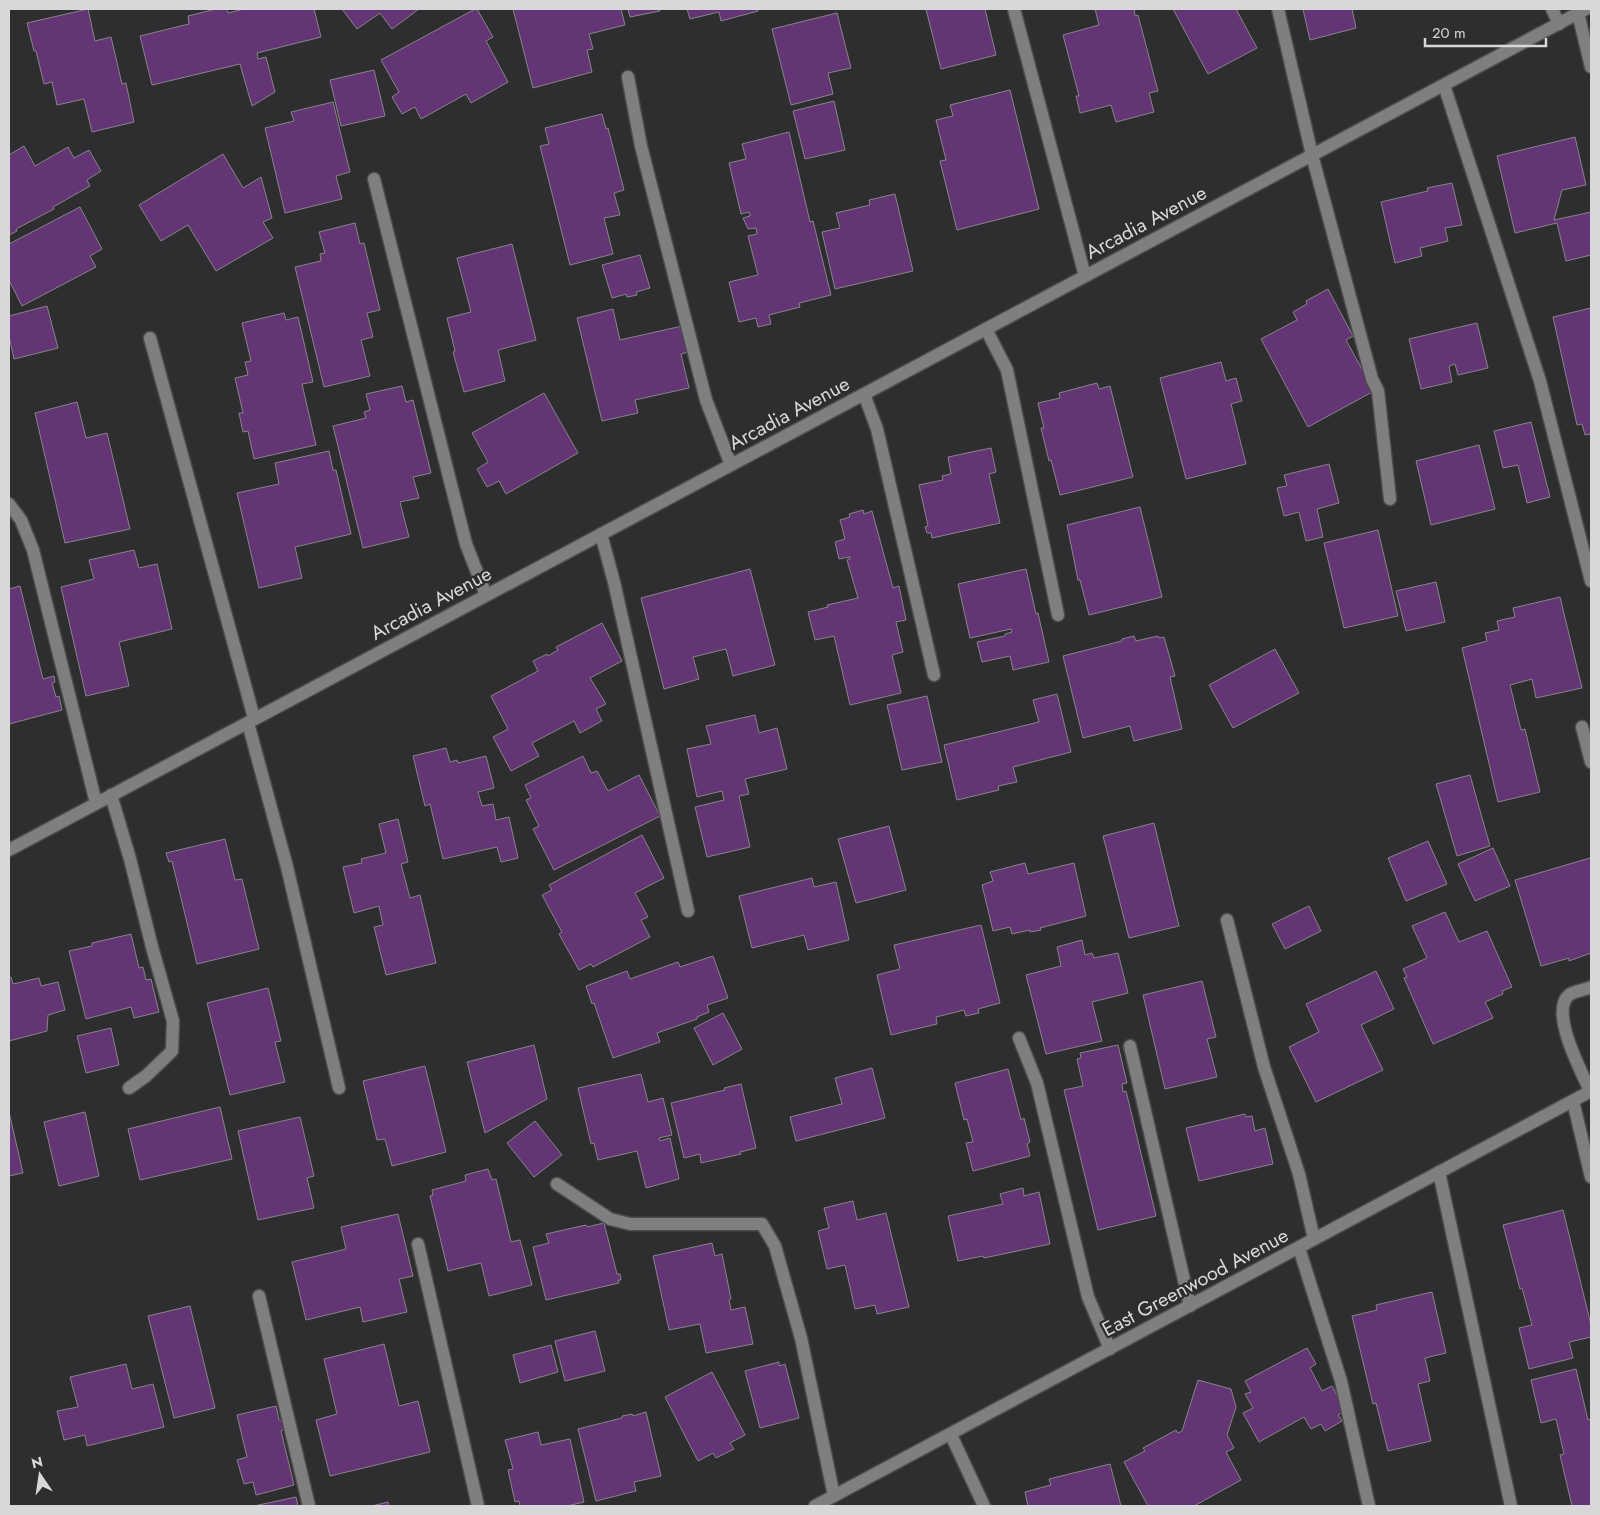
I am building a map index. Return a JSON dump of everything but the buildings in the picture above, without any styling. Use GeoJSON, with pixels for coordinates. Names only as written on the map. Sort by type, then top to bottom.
{"type":"FeatureCollection","features":[{"type":"Feature","properties":{"kind":"street"},"geometry":{"type":"LineString","coordinates":[[1014,9],[1085,276]]}},
{"type":"Feature","properties":{"kind":"street"},"geometry":{"type":"LineString","coordinates":[[1278,9],[1312,155],[1370,370],[1378,391],[1390,499]]}},
{"type":"Feature","properties":{"kind":"street"},"geometry":{"type":"LineString","coordinates":[[1552,9],[1559,24]]}},
{"type":"Feature","properties":{"kind":"street"},"geometry":{"type":"LineString","coordinates":[[1582,11],[1591,67]]}},
{"type":"Feature","properties":{"kind":"street","name":"Arcadia Avenue"},"geometry":{"type":"LineString","coordinates":[[9,850],[1582,11]]}},
{"type":"Feature","properties":{"kind":"street"},"geometry":{"type":"LineString","coordinates":[[628,77],[641,146],[706,400],[731,465]]}},
{"type":"Feature","properties":{"kind":"street"},"geometry":{"type":"LineString","coordinates":[[1444,85],[1540,381],[1591,581]]}},
{"type":"Feature","properties":{"kind":"street"},"geometry":{"type":"LineString","coordinates":[[374,179],[466,544],[486,595]]}},
{"type":"Feature","properties":{"kind":"street"},"geometry":{"type":"LineString","coordinates":[[986,329],[1007,370],[1058,615]]}},
{"type":"Feature","properties":{"kind":"street"},"geometry":{"type":"LineString","coordinates":[[150,338],[288,867],[338,1088]]}},
{"type":"Feature","properties":{"kind":"street"},"geometry":{"type":"LineString","coordinates":[[864,394],[877,429],[934,675]]}},
{"type":"Feature","properties":{"kind":"street"},"geometry":{"type":"LineString","coordinates":[[9,504],[22,520],[33,550],[96,803]]}},
{"type":"Feature","properties":{"kind":"street"},"geometry":{"type":"LineString","coordinates":[[601,534],[614,582],[688,911]]}},
{"type":"Feature","properties":{"kind":"street"},"geometry":{"type":"LineString","coordinates":[[1582,727],[1591,762]]}},
{"type":"Feature","properties":{"kind":"street"},"geometry":{"type":"LineString","coordinates":[[111,795],[173,1021],[172,1052],[146,1076],[129,1088]]}},
{"type":"Feature","properties":{"kind":"street"},"geometry":{"type":"LineString","coordinates":[[1227,920],[1264,1067],[1299,1174],[1314,1239]]}},
{"type":"Feature","properties":{"kind":"street"},"geometry":{"type":"LineString","coordinates":[[1591,987],[1569,995],[1563,1004],[1562,1017],[1591,1091]]}},
{"type":"Feature","properties":{"kind":"street"},"geometry":{"type":"LineString","coordinates":[[1019,1038],[1037,1083],[1088,1297],[1110,1349]]}},
{"type":"Feature","properties":{"kind":"street"},"geometry":{"type":"LineString","coordinates":[[1130,1046],[1190,1306]]}},
{"type":"Feature","properties":{"kind":"street","name":"East Greenwood Avenue"},"geometry":{"type":"LineString","coordinates":[[815,1506],[1591,1091]]}},
{"type":"Feature","properties":{"kind":"street"},"geometry":{"type":"LineString","coordinates":[[1573,1101],[1591,1177]]}},
{"type":"Feature","properties":{"kind":"street"},"geometry":{"type":"LineString","coordinates":[[1439,1172],[1511,1506]]}},
{"type":"Feature","properties":{"kind":"street"},"geometry":{"type":"LineString","coordinates":[[557,1184],[610,1219],[630,1224],[762,1224],[775,1246],[800,1338],[834,1496]]}},
{"type":"Feature","properties":{"kind":"street"},"geometry":{"type":"LineString","coordinates":[[418,1244],[478,1506]]}},
{"type":"Feature","properties":{"kind":"street"},"geometry":{"type":"LineString","coordinates":[[1299,1248],[1342,1381],[1369,1506]]}},
{"type":"Feature","properties":{"kind":"street"},"geometry":{"type":"LineString","coordinates":[[259,1296],[309,1506]]}},
{"type":"Feature","properties":{"kind":"street"},"geometry":{"type":"LineString","coordinates":[[951,1434],[984,1506]]}}]}
